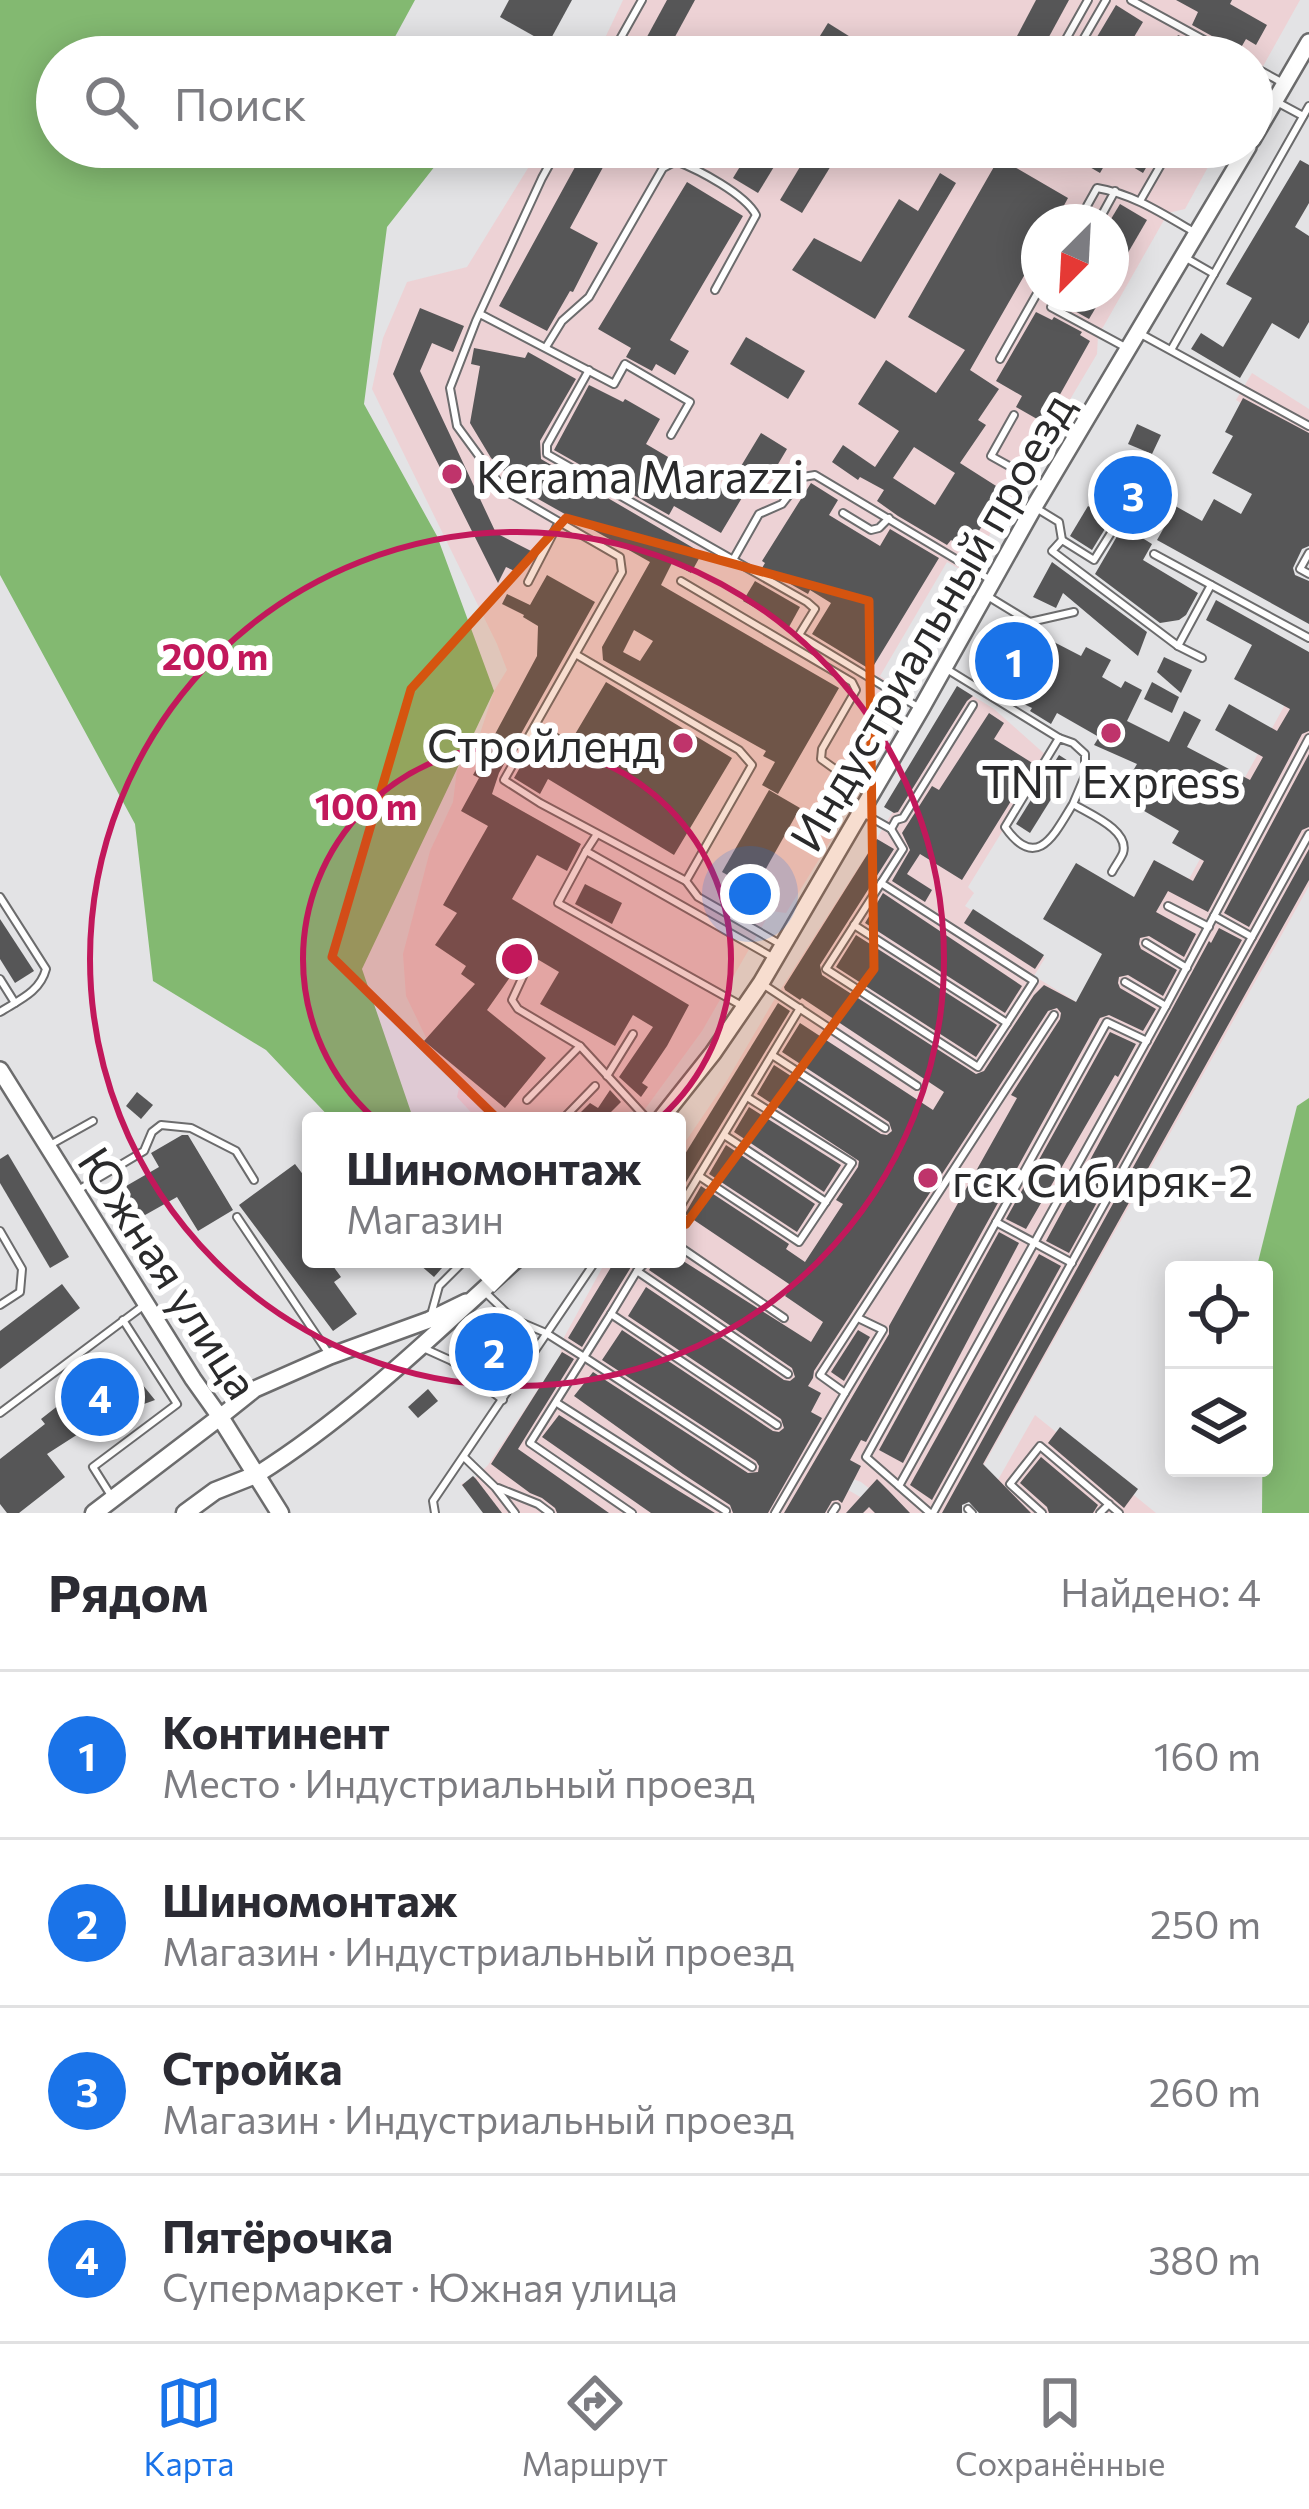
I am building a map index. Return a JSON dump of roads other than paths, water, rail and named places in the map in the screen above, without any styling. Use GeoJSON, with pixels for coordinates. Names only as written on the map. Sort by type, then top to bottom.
{"type":"FeatureCollection","features":[{"type":"Feature","properties":{"kind":"main road","name":"Южная улица"},"geometry":{"type":"LineString","coordinates":[[220,1418],[280,1513]]}},
{"type":"Feature","properties":{"kind":"main road"},"geometry":{"type":"LineString","coordinates":[[94,1513],[220,1418]]}},
{"type":"Feature","properties":{"kind":"main road"},"geometry":{"type":"LineString","coordinates":[[184,1513],[214,1491],[258,1474]]}},
{"type":"Feature","properties":{"kind":"street","name":"Индустриальный проезд"},"geometry":{"type":"LineString","coordinates":[[1273,103],[1309,42]]}},
{"type":"Feature","properties":{"kind":"street","name":"Индустриальный проезд"},"geometry":{"type":"LineString","coordinates":[[667,1112],[745,1008],[779,952],[1235,168]]}},
{"type":"Feature","properties":{"kind":"street","name":"Южная улица"},"geometry":{"type":"LineString","coordinates":[[0,1070],[220,1418]]}},
{"type":"Feature","properties":{"kind":"street"},"geometry":{"type":"LineString","coordinates":[[258,1474],[298,1449],[422,1347],[507,1268]]}},
{"type":"Feature","properties":{"kind":"street"},"geometry":{"type":"LineString","coordinates":[[220,1418],[255,1389],[466,1303]]}},
{"type":"Feature","properties":{"kind":"lane"},"geometry":{"type":"LineString","coordinates":[[622,36],[643,0]]}},
{"type":"Feature","properties":{"kind":"lane"},"geometry":{"type":"LineString","coordinates":[[1068,36],[1088,0]]}},
{"type":"Feature","properties":{"kind":"lane"},"geometry":{"type":"LineString","coordinates":[[1085,36],[1106,0]]}},
{"type":"Feature","properties":{"kind":"lane"},"geometry":{"type":"LineString","coordinates":[[1131,0],[1195,36]]}},
{"type":"Feature","properties":{"kind":"lane"},"geometry":{"type":"LineString","coordinates":[[1273,78],[1284,84]]}},
{"type":"Feature","properties":{"kind":"lane"},"geometry":{"type":"LineString","coordinates":[[1275,100],[1303,116]]}},
{"type":"Feature","properties":{"kind":"lane"},"geometry":{"type":"LineString","coordinates":[[1172,350],[1309,106]]}},
{"type":"Feature","properties":{"kind":"lane"},"geometry":{"type":"LineString","coordinates":[[547,168],[450,388],[457,426],[504,490],[620,557],[622,572],[504,780],[686,881],[706,918]]}},
{"type":"Feature","properties":{"kind":"lane"},"geometry":{"type":"LineString","coordinates":[[546,346],[562,321],[589,297],[663,168]]}},
{"type":"Feature","properties":{"kind":"lane"},"geometry":{"type":"LineString","coordinates":[[693,168],[751,205],[756,214],[715,290]]}},
{"type":"Feature","properties":{"kind":"lane"},"geometry":{"type":"LineString","coordinates":[[1140,202],[1159,168]]}},
{"type":"Feature","properties":{"kind":"lane"},"geometry":{"type":"LineString","coordinates":[[1088,204],[1097,188],[1115,191],[1197,234]]}},
{"type":"Feature","properties":{"kind":"lane"},"geometry":{"type":"LineString","coordinates":[[1108,204],[1115,191]]}},
{"type":"Feature","properties":{"kind":"lane"},"geometry":{"type":"LineString","coordinates":[[1184,256],[1214,274]]}},
{"type":"Feature","properties":{"kind":"lane"},"geometry":{"type":"LineString","coordinates":[[1000,359],[1027,312]]}},
{"type":"Feature","properties":{"kind":"lane"},"geometry":{"type":"LineString","coordinates":[[1060,312],[1129,350]]}},
{"type":"Feature","properties":{"kind":"lane"},"geometry":{"type":"LineString","coordinates":[[480,314],[614,384],[625,364],[690,402],[671,435]]}},
{"type":"Feature","properties":{"kind":"lane"},"geometry":{"type":"LineString","coordinates":[[1139,333],[1309,426]]}},
{"type":"Feature","properties":{"kind":"lane"},"geometry":{"type":"LineString","coordinates":[[589,370],[547,445],[547,454],[807,602],[814,609],[800,635],[921,709]]}},
{"type":"Feature","properties":{"kind":"lane"},"geometry":{"type":"LineString","coordinates":[[1014,415],[991,456],[1047,487]]}},
{"type":"Feature","properties":{"kind":"lane"},"geometry":{"type":"LineString","coordinates":[[733,560],[759,514],[782,504],[803,477],[815,475],[968,566],[1030,622],[1074,612]]}},
{"type":"Feature","properties":{"kind":"lane"},"geometry":{"type":"LineString","coordinates":[[1034,507],[1059,522],[1062,540],[1094,560],[1116,525]]}},
{"type":"Feature","properties":{"kind":"lane"},"geometry":{"type":"LineString","coordinates":[[844,513],[871,530],[889,518]]}},
{"type":"Feature","properties":{"kind":"lane"},"geometry":{"type":"LineString","coordinates":[[528,582],[559,522]]}},
{"type":"Feature","properties":{"kind":"lane"},"geometry":{"type":"LineString","coordinates":[[1062,540],[1052,550],[1058,557],[1178,646],[1202,658]]}},
{"type":"Feature","properties":{"kind":"lane"},"geometry":{"type":"LineString","coordinates":[[1309,553],[1300,569],[1309,574]]}},
{"type":"Feature","properties":{"kind":"lane"},"geometry":{"type":"LineString","coordinates":[[1154,554],[1309,638]]}},
{"type":"Feature","properties":{"kind":"lane"},"geometry":{"type":"LineString","coordinates":[[895,693],[968,566]]}},
{"type":"Feature","properties":{"kind":"lane"},"geometry":{"type":"LineString","coordinates":[[681,581],[852,682],[856,690],[820,759],[871,796]]}},
{"type":"Feature","properties":{"kind":"lane"},"geometry":{"type":"LineString","coordinates":[[1178,646],[1211,585]]}},
{"type":"Feature","properties":{"kind":"lane"},"geometry":{"type":"LineString","coordinates":[[577,655],[740,749],[752,765],[686,881]]}},
{"type":"Feature","properties":{"kind":"lane"},"geometry":{"type":"LineString","coordinates":[[945,668],[1073,743],[1085,754],[1085,776],[1049,844],[1025,847],[1005,827],[1059,738]]}},
{"type":"Feature","properties":{"kind":"lane"},"geometry":{"type":"LineString","coordinates":[[891,829],[903,818],[973,705]]}},
{"type":"Feature","properties":{"kind":"lane"},"geometry":{"type":"LineString","coordinates":[[899,1486],[1309,738]]}},
{"type":"Feature","properties":{"kind":"lane"},"geometry":{"type":"LineString","coordinates":[[1073,803],[1117,832],[1124,842],[1112,872]]}},
{"type":"Feature","properties":{"kind":"lane"},"geometry":{"type":"LineString","coordinates":[[861,812],[891,829],[904,849],[881,883],[826,969],[978,1067],[1034,981],[881,883]]}},
{"type":"Feature","properties":{"kind":"lane"},"geometry":{"type":"LineString","coordinates":[[597,833],[558,903],[745,1008]]}},
{"type":"Feature","properties":{"kind":"lane"},"geometry":{"type":"LineString","coordinates":[[1147,1041],[1107,1022],[866,1456],[931,1513],[1309,835]]}},
{"type":"Feature","properties":{"kind":"lane"},"geometry":{"type":"LineString","coordinates":[[586,851],[706,918],[779,952]]}},
{"type":"Feature","properties":{"kind":"lane"},"geometry":{"type":"LineString","coordinates":[[0,897],[46,969],[43,982],[0,1012]]}},
{"type":"Feature","properties":{"kind":"lane"},"geometry":{"type":"LineString","coordinates":[[698,897],[779,952]]}},
{"type":"Feature","properties":{"kind":"lane"},"geometry":{"type":"LineString","coordinates":[[1168,906],[1208,927]]}},
{"type":"Feature","properties":{"kind":"lane"},"geometry":{"type":"LineString","coordinates":[[1214,916],[1252,937]]}},
{"type":"Feature","properties":{"kind":"lane"},"geometry":{"type":"LineString","coordinates":[[854,925],[1007,1023]]}},
{"type":"Feature","properties":{"kind":"lane"},"geometry":{"type":"LineString","coordinates":[[1146,943],[1187,968]]}},
{"type":"Feature","properties":{"kind":"lane"},"geometry":{"type":"LineString","coordinates":[[525,972],[512,1000],[518,1009],[580,1046],[641,1112]]}},
{"type":"Feature","properties":{"kind":"lane"},"geometry":{"type":"LineString","coordinates":[[0,979],[15,1003]]}},
{"type":"Feature","properties":{"kind":"lane"},"geometry":{"type":"LineString","coordinates":[[1125,982],[1166,1006]]}},
{"type":"Feature","properties":{"kind":"lane"},"geometry":{"type":"LineString","coordinates":[[760,983],[917,1086]]}},
{"type":"Feature","properties":{"kind":"lane"},"geometry":{"type":"LineString","coordinates":[[686,1197],[800,1008]]}},
{"type":"Feature","properties":{"kind":"lane"},"geometry":{"type":"LineString","coordinates":[[844,1393],[820,1375],[1054,1015]]}},
{"type":"Feature","properties":{"kind":"lane"},"geometry":{"type":"LineString","coordinates":[[607,1076],[633,1034]]}},
{"type":"Feature","properties":{"kind":"lane"},"geometry":{"type":"LineString","coordinates":[[527,1100],[580,1046]]}},
{"type":"Feature","properties":{"kind":"lane"},"geometry":{"type":"LineString","coordinates":[[772,1055],[885,1128]]}},
{"type":"Feature","properties":{"kind":"lane"},"geometry":{"type":"LineString","coordinates":[[570,1112],[596,1086]]}},
{"type":"Feature","properties":{"kind":"lane"},"geometry":{"type":"LineString","coordinates":[[699,1176],[799,1242],[852,1163],[747,1097]]}},
{"type":"Feature","properties":{"kind":"lane"},"geometry":{"type":"LineString","coordinates":[[47,1147],[92,1121]]}},
{"type":"Feature","properties":{"kind":"lane"},"geometry":{"type":"LineString","coordinates":[[75,1192],[144,1151],[152,1132],[161,1125],[191,1128],[236,1151],[254,1180]]}},
{"type":"Feature","properties":{"kind":"lane"},"geometry":{"type":"LineString","coordinates":[[724,1135],[826,1202]]}},
{"type":"Feature","properties":{"kind":"lane"},"geometry":{"type":"LineString","coordinates":[[237,1217],[330,1356]]}},
{"type":"Feature","properties":{"kind":"lane"},"geometry":{"type":"LineString","coordinates":[[996,1222],[1072,1263]]}},
{"type":"Feature","properties":{"kind":"lane"},"geometry":{"type":"LineString","coordinates":[[0,1231],[22,1269],[20,1292],[0,1305]]}},
{"type":"Feature","properties":{"kind":"lane"},"geometry":{"type":"LineString","coordinates":[[686,1250],[784,1318]]}},
{"type":"Feature","properties":{"kind":"lane"},"geometry":{"type":"LineString","coordinates":[[429,1320],[439,1286],[457,1268]]}},
{"type":"Feature","properties":{"kind":"lane"},"geometry":{"type":"LineString","coordinates":[[435,1513],[433,1502],[591,1268]]}},
{"type":"Feature","properties":{"kind":"lane"},"geometry":{"type":"LineString","coordinates":[[632,1513],[530,1443],[640,1268]]}},
{"type":"Feature","properties":{"kind":"lane"},"geometry":{"type":"LineString","coordinates":[[637,1271],[788,1375]]}},
{"type":"Feature","properties":{"kind":"lane"},"geometry":{"type":"LineString","coordinates":[[483,1290],[513,1319],[547,1333],[752,1467]]}},
{"type":"Feature","properties":{"kind":"lane"},"geometry":{"type":"LineString","coordinates":[[0,1413],[146,1304]]}},
{"type":"Feature","properties":{"kind":"lane"},"geometry":{"type":"LineString","coordinates":[[452,1361],[501,1308]]}},
{"type":"Feature","properties":{"kind":"lane"},"geometry":{"type":"LineString","coordinates":[[611,1314],[777,1424]]}},
{"type":"Feature","properties":{"kind":"lane"},"geometry":{"type":"LineString","coordinates":[[775,1513],[883,1330],[858,1318]]}},
{"type":"Feature","properties":{"kind":"lane"},"geometry":{"type":"LineString","coordinates":[[113,1499],[93,1467],[177,1404],[123,1320]]}},
{"type":"Feature","properties":{"kind":"lane"},"geometry":{"type":"LineString","coordinates":[[422,1347],[452,1361],[503,1400]]}},
{"type":"Feature","properties":{"kind":"lane"},"geometry":{"type":"LineString","coordinates":[[557,1402],[726,1511]]}},
{"type":"Feature","properties":{"kind":"lane"},"geometry":{"type":"LineString","coordinates":[[1042,1513],[1010,1484],[1040,1446],[1119,1513]]}},
{"type":"Feature","properties":{"kind":"lane"},"geometry":{"type":"LineString","coordinates":[[464,1457],[515,1513]]}},
{"type":"Feature","properties":{"kind":"lane"},"geometry":{"type":"LineString","coordinates":[[495,1487],[550,1513]]}},
{"type":"Feature","properties":{"kind":"lane"},"geometry":{"type":"LineString","coordinates":[[1100,1513],[1109,1504]]}},
{"type":"Feature","properties":{"kind":"place","name":"Kerama Marazzi"},"geometry":{"type":"Point","coordinates":[452,474]}},
{"type":"Feature","properties":{"kind":"place","name":"Стройка"},"geometry":{"type":"Point","coordinates":[1133,495]}},
{"type":"Feature","properties":{"kind":"place","name":"Континент"},"geometry":{"type":"Point","coordinates":[1014,661]}},
{"type":"Feature","properties":{"kind":"place","name":"TNT Express"},"geometry":{"type":"Point","coordinates":[1111,733]}},
{"type":"Feature","properties":{"kind":"place","name":"Стройленд"},"geometry":{"type":"Point","coordinates":[683,743]}},
{"type":"Feature","properties":{"kind":"place","name":"гск Сибиряк-2"},"geometry":{"type":"Point","coordinates":[928,1178]}},
{"type":"Feature","properties":{"kind":"place","name":"Шиномонтаж"},"geometry":{"type":"Point","coordinates":[494,1352]}},
{"type":"Feature","properties":{"kind":"place","name":"Пятёрочка"},"geometry":{"type":"Point","coordinates":[100,1397]}}]}
